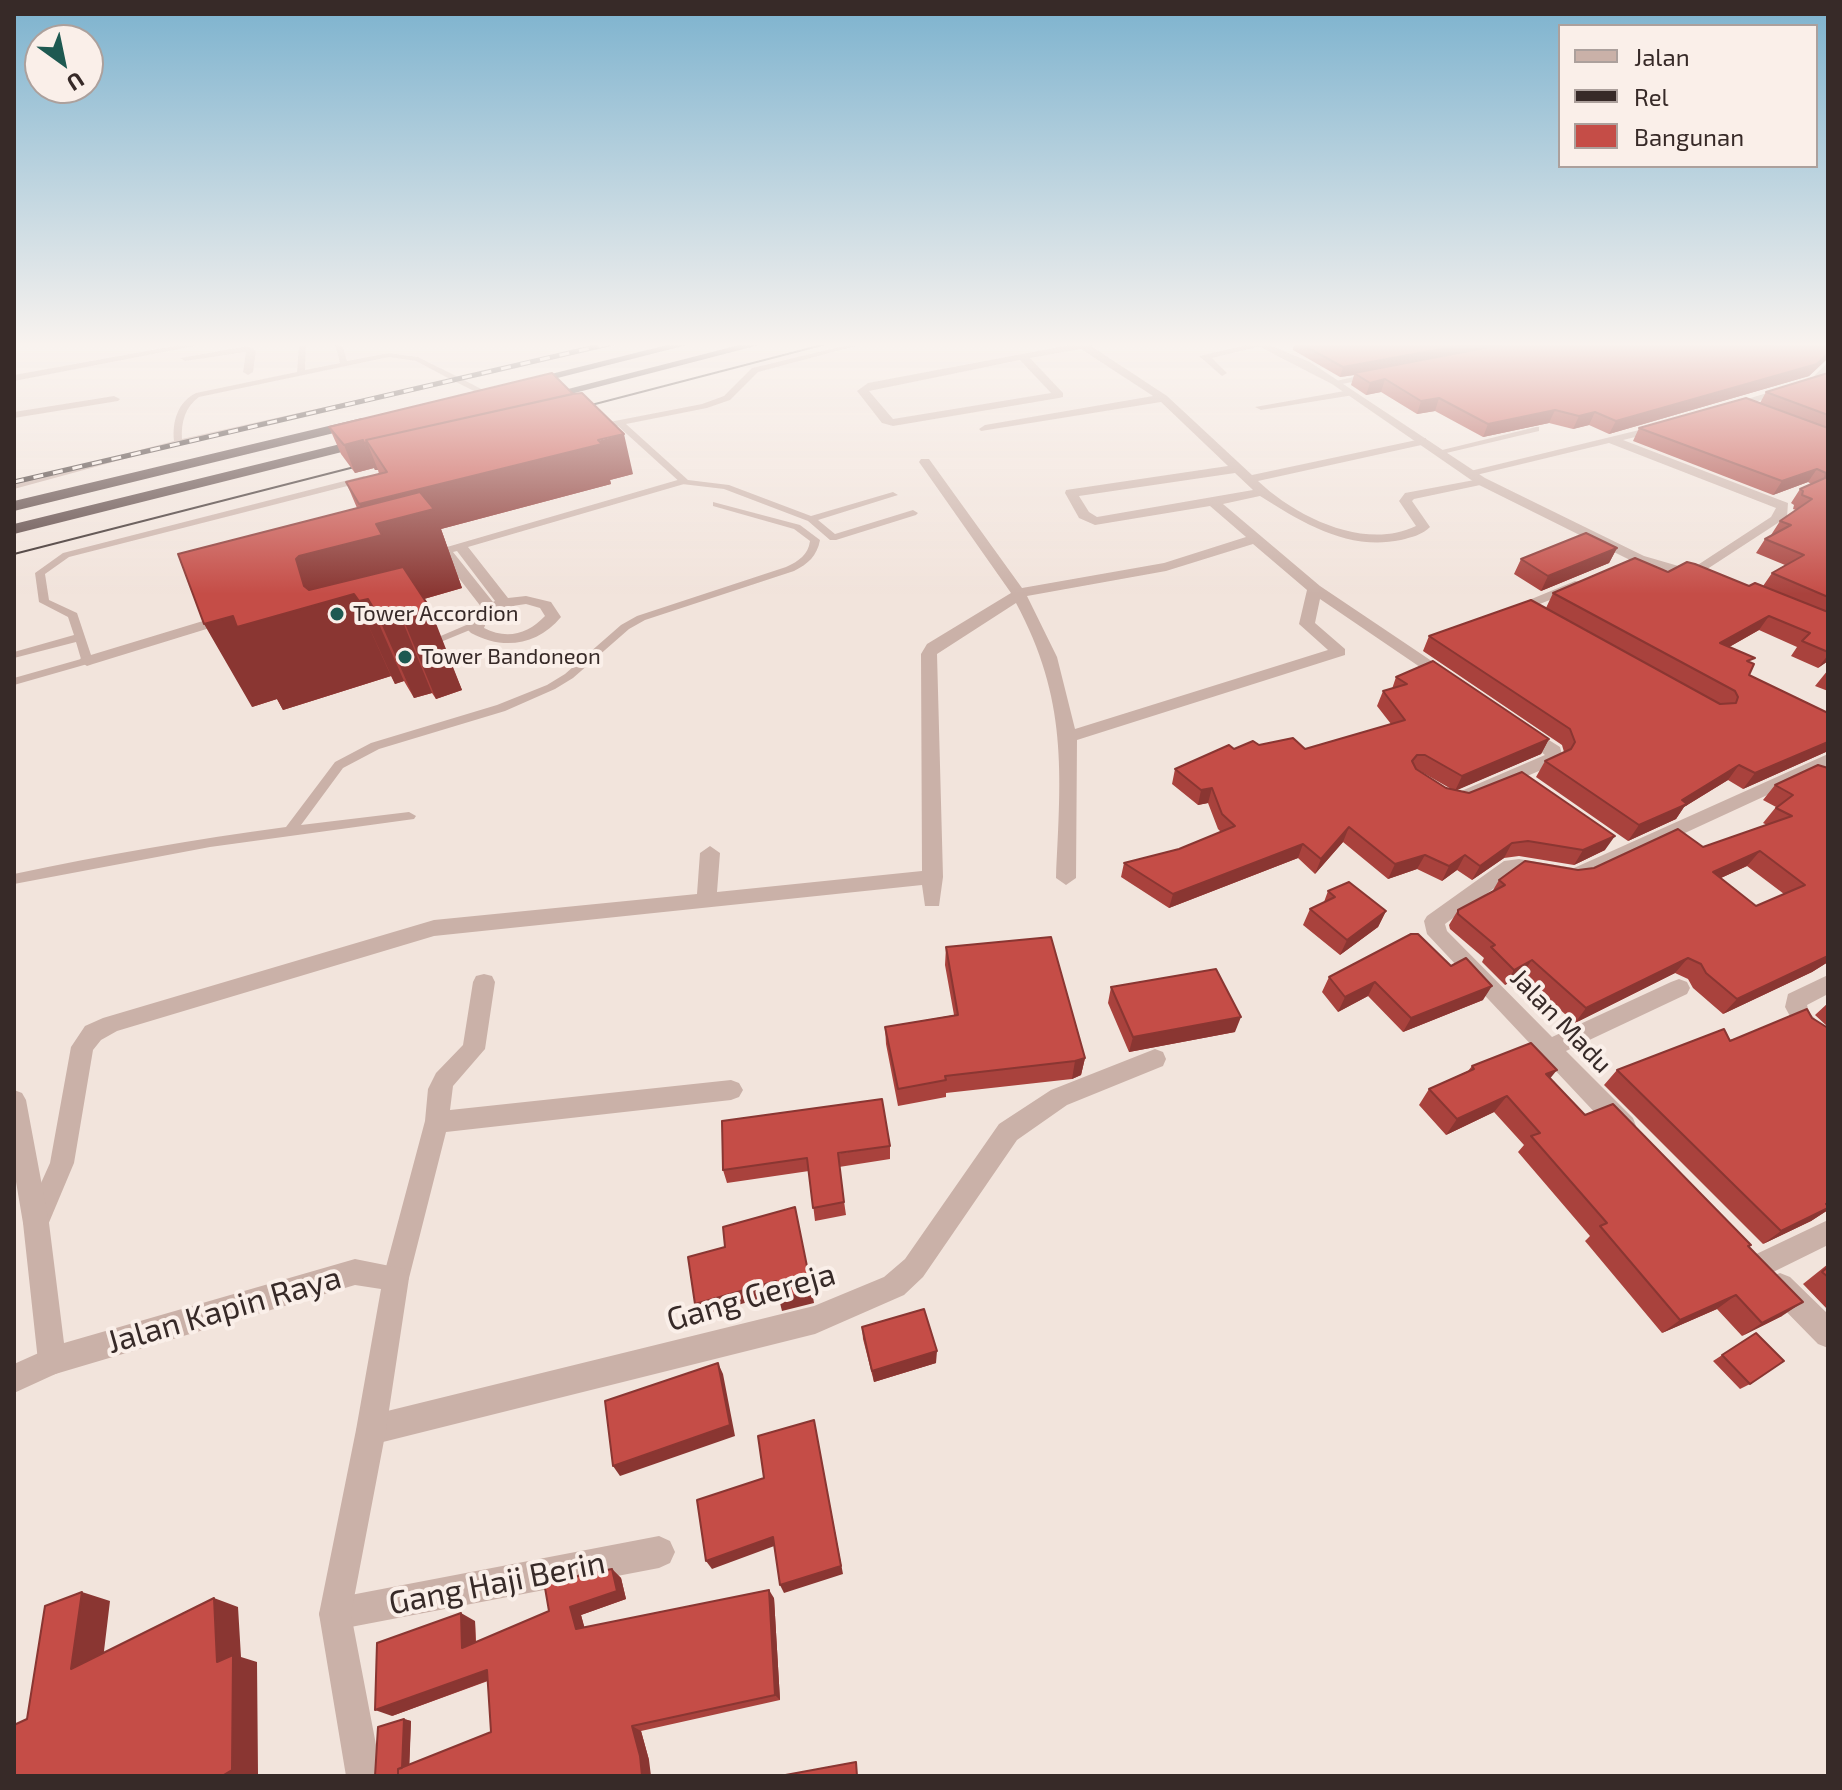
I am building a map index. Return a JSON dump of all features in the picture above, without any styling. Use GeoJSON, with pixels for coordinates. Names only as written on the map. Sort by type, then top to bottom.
{"type":"FeatureCollection","features":[{"type":"Feature","properties":{"kind":"highway"},"geometry":{"type":"LineString","coordinates":[[14,506],[340,428]]}},
{"type":"Feature","properties":{"kind":"highway"},"geometry":{"type":"LineString","coordinates":[[14,529],[385,437]]}},
{"type":"Feature","properties":{"kind":"street"},"geometry":{"type":"LineString","coordinates":[[985,429],[993,428]]}},
{"type":"Feature","properties":{"kind":"street"},"geometry":{"type":"LineString","coordinates":[[1193,428],[1262,492],[1331,532],[1357,539],[1409,534],[1423,527],[1407,504],[1406,499],[1410,496],[1481,481]]}},
{"type":"Feature","properties":{"kind":"street"},"geometry":{"type":"LineString","coordinates":[[1402,428],[1481,481],[1632,562],[1701,575],[1776,520],[1784,510],[1783,506],[1774,502],[1611,440]]}},
{"type":"Feature","properties":{"kind":"street"},"geometry":{"type":"LineString","coordinates":[[1468,473],[1659,428]]}},
{"type":"Feature","properties":{"kind":"street"},"geometry":{"type":"LineString","coordinates":[[1247,480],[1422,441]]}},
{"type":"Feature","properties":{"kind":"street"},"geometry":{"type":"LineString","coordinates":[[925,462],[1021,593],[1053,660],[1069,737],[1066,878]]}},
{"type":"Feature","properties":{"kind":"street"},"geometry":{"type":"LineString","coordinates":[[1235,469],[1071,493],[1084,515],[1095,521],[1262,492]]}},
{"type":"Feature","properties":{"kind":"street"},"geometry":{"type":"LineString","coordinates":[[401,562],[685,482]]}},
{"type":"Feature","properties":{"kind":"street"},"geometry":{"type":"LineString","coordinates":[[1774,502],[1797,493]]}},
{"type":"Feature","properties":{"kind":"street"},"geometry":{"type":"LineString","coordinates":[[1213,502],[1315,589],[1410,647],[1465,690]]}},
{"type":"Feature","properties":{"kind":"street"},"geometry":{"type":"LineString","coordinates":[[932,901],[929,654],[939,640],[1021,593],[1166,567],[1257,538]]}},
{"type":"Feature","properties":{"kind":"street"},"geometry":{"type":"LineString","coordinates":[[460,546],[488,612]]}},
{"type":"Feature","properties":{"kind":"street"},"geometry":{"type":"LineString","coordinates":[[444,550],[488,612]]}},
{"type":"Feature","properties":{"kind":"street"},"geometry":{"type":"LineString","coordinates":[[1498,615],[1595,577]]}},
{"type":"Feature","properties":{"kind":"street"},"geometry":{"type":"LineString","coordinates":[[1069,737],[1184,699],[1336,655],[1339,652],[1307,624],[1315,589]]}},
{"type":"Feature","properties":{"kind":"street"},"geometry":{"type":"LineString","coordinates":[[1525,605],[1545,616]]}},
{"type":"Feature","properties":{"kind":"street"},"geometry":{"type":"LineString","coordinates":[[87,661],[208,624],[242,608]]}},
{"type":"Feature","properties":{"kind":"street"},"geometry":{"type":"LineString","coordinates":[[1450,801],[1554,758],[1554,751],[1514,722]]}},
{"type":"Feature","properties":{"kind":"street","name":"Jalan Madu"},"geometry":{"type":"LineString","coordinates":[[1637,1140],[1437,934],[1434,921],[1511,866],[1521,865],[1547,874],[1576,875],[1620,848],[1828,760]]}},
{"type":"Feature","properties":{"kind":"street"},"geometry":{"type":"LineString","coordinates":[[1806,769],[1828,781]]}},
{"type":"Feature","properties":{"kind":"street"},"geometry":{"type":"LineString","coordinates":[[1514,774],[1539,791]]}},
{"type":"Feature","properties":{"kind":"street"},"geometry":{"type":"LineString","coordinates":[[707,898],[710,853]]}},
{"type":"Feature","properties":{"kind":"street"},"geometry":{"type":"LineString","coordinates":[[36,1223],[62,1163],[82,1047],[102,1028],[434,928],[933,877]]}},
{"type":"Feature","properties":{"kind":"street"},"geometry":{"type":"LineString","coordinates":[[364,1776],[335,1614],[371,1430],[396,1278],[437,1121],[440,1089],[444,1080],[474,1049],[484,982]]}},
{"type":"Feature","properties":{"kind":"street"},"geometry":{"type":"LineString","coordinates":[[1828,984],[1796,1000],[1795,1008],[1797,1015],[1828,1042]]}},
{"type":"Feature","properties":{"kind":"street"},"geometry":{"type":"LineString","coordinates":[[1548,1049],[1679,988]]}},
{"type":"Feature","properties":{"kind":"street","name":"Gang Gereja"},"geometry":{"type":"LineString","coordinates":[[371,1430],[815,1320],[894,1286],[914,1268],[1008,1132],[1026,1115],[1046,1102],[1155,1059]]}},
{"type":"Feature","properties":{"kind":"street"},"geometry":{"type":"LineString","coordinates":[[437,1121],[466,1121],[731,1090]]}},
{"type":"Feature","properties":{"kind":"street"},"geometry":{"type":"LineString","coordinates":[[14,1100],[36,1223],[52,1361]]}},
{"type":"Feature","properties":{"kind":"street"},"geometry":{"type":"LineString","coordinates":[[1828,1232],[1754,1260],[1828,1334]]}},
{"type":"Feature","properties":{"kind":"street","name":"Jalan Kapin Raya"},"geometry":{"type":"LineString","coordinates":[[14,1379],[52,1361],[355,1272],[396,1278]]}},
{"type":"Feature","properties":{"kind":"street","name":"Gang Haji Berin"},"geometry":{"type":"LineString","coordinates":[[335,1614],[659,1552]]}},
{"type":"Feature","properties":{"kind":"lane"},"geometry":{"type":"LineString","coordinates":[[176,428],[178,442]]}},
{"type":"Feature","properties":{"kind":"lane"},"geometry":{"type":"LineString","coordinates":[[14,486],[241,428]]}},
{"type":"Feature","properties":{"kind":"lane"},"geometry":{"type":"LineString","coordinates":[[625,428],[685,482],[726,487],[811,519],[833,538],[913,513]]}},
{"type":"Feature","properties":{"kind":"lane"},"geometry":{"type":"LineString","coordinates":[[1438,452],[1536,429]]}},
{"type":"Feature","properties":{"kind":"lane"},"geometry":{"type":"LineString","coordinates":[[14,682],[87,661],[73,615],[44,602],[40,573],[66,555],[373,476]]}},
{"type":"Feature","properties":{"kind":"lane"},"geometry":{"type":"LineString","coordinates":[[811,519],[893,495]]}},
{"type":"Feature","properties":{"kind":"lane"},"geometry":{"type":"LineString","coordinates":[[291,829],[339,765],[421,730],[501,708],[539,692],[569,676],[613,637],[641,618],[790,569],[801,564],[814,549],[815,540],[797,527],[716,504]]}},
{"type":"Feature","properties":{"kind":"lane"},"geometry":{"type":"LineString","coordinates":[[406,623],[450,611],[488,612]]}},
{"type":"Feature","properties":{"kind":"lane"},"geometry":{"type":"LineString","coordinates":[[413,649],[446,639],[488,612]]}},
{"type":"Feature","properties":{"kind":"lane"},"geometry":{"type":"LineString","coordinates":[[14,655],[80,637]]}},
{"type":"Feature","properties":{"kind":"lane"},"geometry":{"type":"LineString","coordinates":[[14,879],[111,859],[291,829],[409,816]]}},
{"type":"Feature","properties":{"kind":"building"},"geometry":{"type":"Polygon","coordinates":[[[329,428],[422,428],[364,443],[363,440],[344,445],[329,428]]]}},
{"type":"Feature","properties":{"kind":"building"},"geometry":{"type":"Polygon","coordinates":[[[422,428],[617,428],[624,434],[598,440],[602,444],[359,504],[346,482],[387,472],[366,440],[422,428]]]}},
{"type":"Feature","properties":{"kind":"building"},"geometry":{"type":"Polygon","coordinates":[[[1639,428],[1828,428],[1828,597],[1772,573],[1804,555],[1765,539],[1791,525],[1780,521],[1812,499],[1802,495],[1800,489],[1825,478],[1826,473],[1817,469],[1782,481],[1639,428]]]}},
{"type":"Feature","properties":{"kind":"building"},"geometry":{"type":"Polygon","coordinates":[[[420,492],[434,509],[376,524],[382,535],[296,559],[304,586],[309,590],[403,567],[430,608],[402,616],[398,610],[378,616],[368,599],[359,601],[354,594],[237,627],[233,616],[204,624],[178,554],[420,492]]]}},
{"type":"Feature","properties":{"kind":"building"},"geometry":{"type":"Polygon","coordinates":[[[1586,533],[1617,548],[1548,576],[1521,559],[1586,533]]]}},
{"type":"Feature","properties":{"kind":"building"},"geometry":{"type":"Polygon","coordinates":[[[1635,558],[1668,572],[1687,562],[1695,564],[1749,586],[1755,583],[1828,612],[1828,652],[1802,641],[1810,633],[1769,616],[1720,643],[1755,658],[1747,661],[1754,664],[1749,675],[1828,713],[1828,742],[1755,773],[1739,765],[1682,800],[1687,804],[1639,825],[1545,761],[1571,749],[1575,742],[1570,729],[1429,636],[1531,600],[1720,704],[1736,703],[1738,697],[1735,691],[1553,593],[1635,558]]]}},
{"type":"Feature","properties":{"kind":"building"},"geometry":{"type":"Polygon","coordinates":[[[1433,661],[1549,739],[1462,776],[1425,755],[1417,755],[1412,761],[1416,769],[1446,788],[1469,793],[1522,772],[1615,836],[1583,850],[1528,841],[1512,843],[1480,866],[1465,855],[1449,866],[1425,855],[1395,864],[1349,827],[1321,859],[1303,844],[1173,894],[1124,863],[1179,849],[1235,826],[1222,814],[1212,788],[1201,790],[1175,769],[1229,745],[1234,749],[1253,741],[1259,745],[1293,738],[1305,749],[1405,720],[1383,691],[1407,684],[1396,677],[1433,661]]]}},
{"type":"Feature","properties":{"kind":"building"},"geometry":{"type":"Polygon","coordinates":[[[1818,765],[1828,768],[1828,956],[1737,999],[1706,973],[1701,964],[1688,958],[1586,1008],[1532,960],[1514,970],[1491,947],[1495,945],[1458,914],[1458,910],[1505,885],[1499,880],[1525,861],[1578,870],[1594,868],[1678,829],[1703,847],[1792,816],[1776,808],[1793,795],[1775,785],[1818,765]],[[1760,851],[1713,872],[1756,906],[1805,885],[1760,851]]]}},
{"type":"Feature","properties":{"kind":"building"},"geometry":{"type":"Polygon","coordinates":[[[1349,882],[1386,911],[1347,940],[1310,909],[1335,897],[1328,891],[1349,882]]]}},
{"type":"Feature","properties":{"kind":"building"},"geometry":{"type":"Polygon","coordinates":[[[1411,934],[1418,934],[1451,966],[1466,958],[1492,986],[1411,1018],[1375,982],[1345,997],[1329,977],[1411,934]]]}},
{"type":"Feature","properties":{"kind":"building"},"geometry":{"type":"Polygon","coordinates":[[[1051,937],[1085,1058],[945,1076],[946,1080],[898,1089],[885,1027],[958,1015],[946,947],[1051,937]]]}},
{"type":"Feature","properties":{"kind":"building"},"geometry":{"type":"Polygon","coordinates":[[[1216,969],[1241,1017],[1133,1037],[1111,987],[1216,969]]]}},
{"type":"Feature","properties":{"kind":"building"},"geometry":{"type":"Polygon","coordinates":[[[1807,1009],[1812,1018],[1828,1028],[1828,1208],[1781,1231],[1617,1070],[1724,1029],[1730,1041],[1807,1009]]]}},
{"type":"Feature","properties":{"kind":"building"},"geometry":{"type":"Polygon","coordinates":[[[1531,1043],[1557,1070],[1546,1074],[1585,1115],[1613,1104],[1803,1302],[1762,1323],[1736,1295],[1680,1320],[1600,1226],[1607,1223],[1531,1136],[1540,1133],[1507,1096],[1457,1119],[1429,1089],[1474,1069],[1472,1066],[1531,1043]]]}},
{"type":"Feature","properties":{"kind":"building"},"geometry":{"type":"Polygon","coordinates":[[[882,1099],[890,1146],[838,1153],[844,1202],[813,1208],[807,1158],[723,1170],[722,1121],[882,1099]]]}},
{"type":"Feature","properties":{"kind":"building"},"geometry":{"type":"Polygon","coordinates":[[[795,1207],[812,1291],[779,1299],[776,1281],[695,1304],[688,1257],[725,1247],[723,1227],[795,1207]]]}},
{"type":"Feature","properties":{"kind":"building"},"geometry":{"type":"Polygon","coordinates":[[[924,1309],[937,1351],[872,1371],[862,1327],[924,1309]]]}},
{"type":"Feature","properties":{"kind":"building"},"geometry":{"type":"Polygon","coordinates":[[[1756,1333],[1784,1361],[1750,1384],[1722,1355],[1756,1333]]]}},
{"type":"Feature","properties":{"kind":"building"},"geometry":{"type":"Polygon","coordinates":[[[718,1363],[730,1425],[613,1466],[605,1401],[718,1363]]]}},
{"type":"Feature","properties":{"kind":"building"},"geometry":{"type":"Polygon","coordinates":[[[814,1420],[841,1566],[780,1585],[773,1537],[706,1561],[697,1500],[764,1478],[758,1436],[814,1420]]]}},
{"type":"Feature","properties":{"kind":"building"},"geometry":{"type":"Polygon","coordinates":[[[612,1569],[617,1591],[570,1607],[576,1629],[769,1590],[775,1695],[632,1726],[642,1776],[398,1776],[398,1769],[491,1732],[487,1670],[375,1710],[377,1643],[461,1613],[462,1648],[549,1611],[544,1582],[562,1579],[564,1583],[580,1575],[612,1569]]]}},
{"type":"Feature","properties":{"kind":"building"},"geometry":{"type":"Polygon","coordinates":[[[82,1592],[71,1669],[214,1598],[217,1662],[233,1655],[232,1770],[222,1776],[14,1776],[14,1725],[27,1719],[45,1606],[82,1592]]]}},
{"type":"Feature","properties":{"kind":"building"},"geometry":{"type":"Polygon","coordinates":[[[404,1719],[402,1768],[398,1769],[398,1776],[375,1776],[378,1727],[404,1719]]]}},
{"type":"Feature","properties":{"kind":"building"},"geometry":{"type":"Polygon","coordinates":[[[856,1762],[857,1776],[780,1776],[856,1762]]]}},
{"type":"Feature","properties":{"kind":"tram line"},"geometry":{"type":"LineString","coordinates":[[14,554],[374,462]]}},
{"type":"Feature","properties":{"kind":"railway"},"geometry":{"type":"LineString","coordinates":[[14,482],[248,428]]}},
{"type":"Feature","properties":{"kind":"place","name":"Tower Accordion"},"geometry":{"type":"Point","coordinates":[337,614]}},
{"type":"Feature","properties":{"kind":"place","name":"Tower Bandoneon"},"geometry":{"type":"Point","coordinates":[405,657]}}]}
